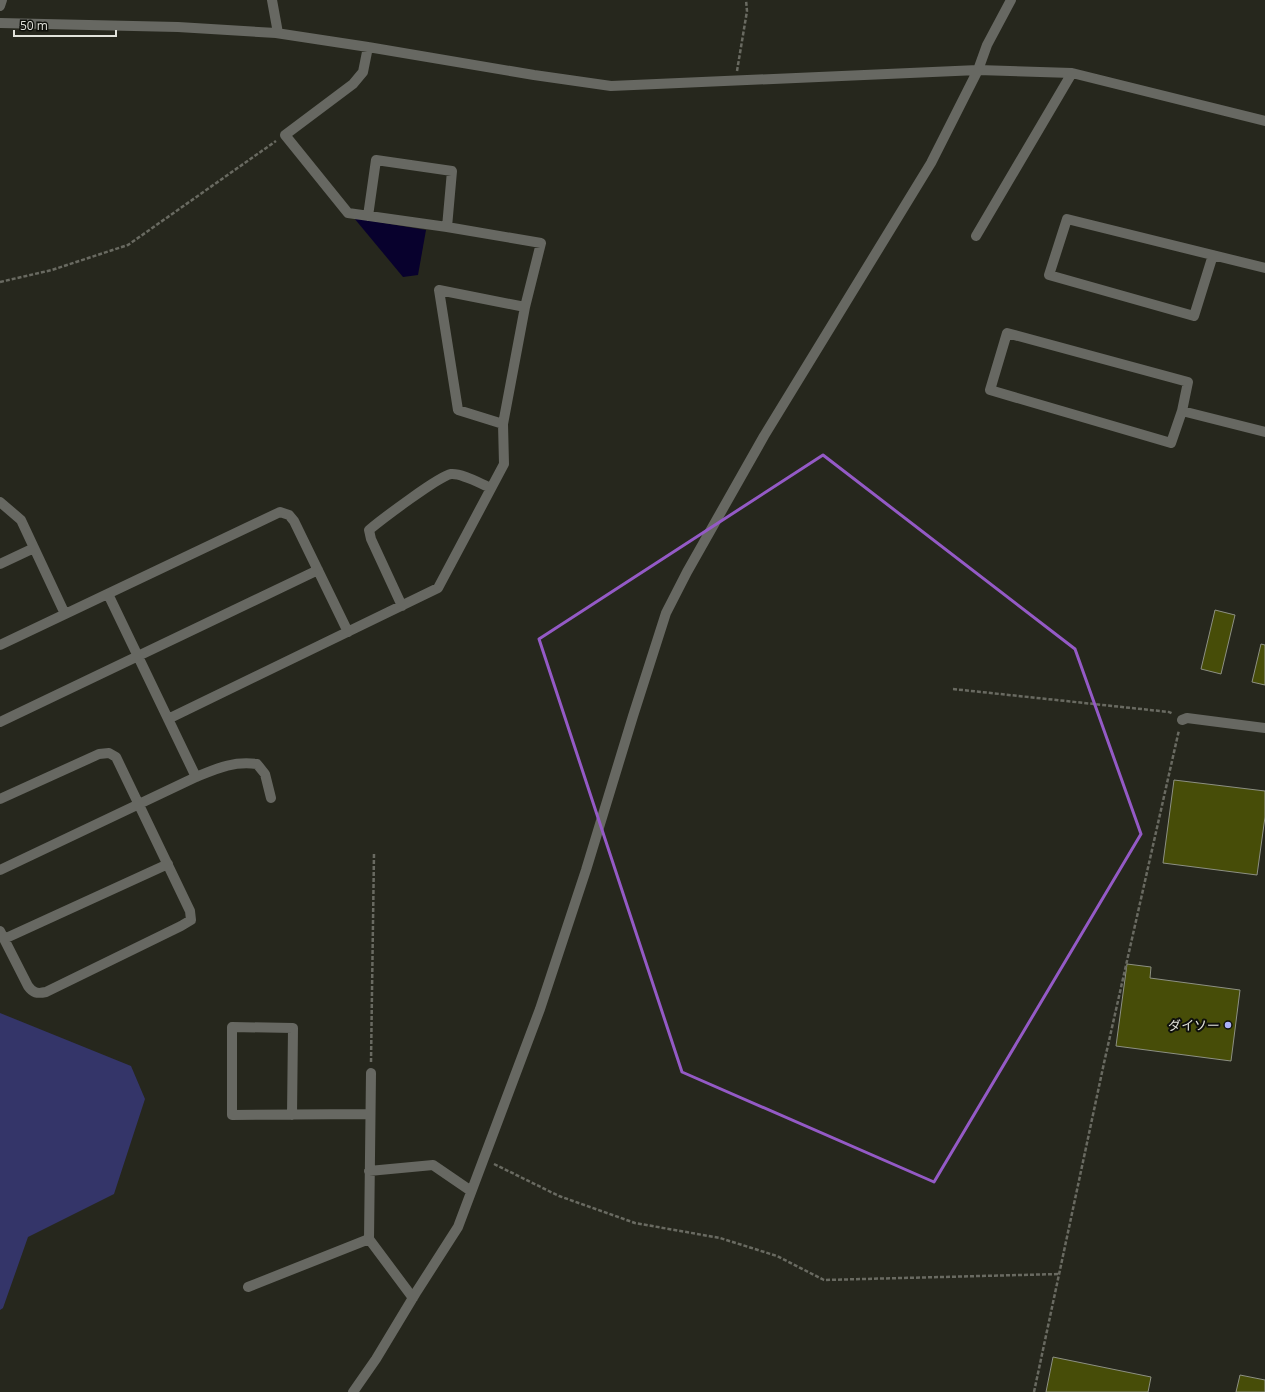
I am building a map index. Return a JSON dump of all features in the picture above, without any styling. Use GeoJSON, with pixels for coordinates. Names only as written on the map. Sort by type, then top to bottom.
{"type":"FeatureCollection","features":[{"type":"Feature","properties":{"kind":"street"},"geometry":{"type":"LineString","coordinates":[[0,6],[2,0]]}},
{"type":"Feature","properties":{"kind":"street"},"geometry":{"type":"LineString","coordinates":[[272,0],[278,33]]}},
{"type":"Feature","properties":{"kind":"street"},"geometry":{"type":"LineString","coordinates":[[354,1392],[458,1228],[540,1009],[666,614],[687,572],[764,436],[931,163],[978,70],[987,45],[1011,0]]}},
{"type":"Feature","properties":{"kind":"street"},"geometry":{"type":"LineString","coordinates":[[0,24],[178,27],[278,33],[534,75],[611,86],[978,70],[1072,73],[1265,121]]}},
{"type":"Feature","properties":{"kind":"street"},"geometry":{"type":"LineString","coordinates":[[168,720],[438,588],[504,464],[503,424],[525,307],[541,243],[447,227],[348,213],[285,135],[353,84],[363,72],[368,47]]}},
{"type":"Feature","properties":{"kind":"street"},"geometry":{"type":"LineString","coordinates":[[976,236],[1072,73]]}},
{"type":"Feature","properties":{"kind":"street"},"geometry":{"type":"LineString","coordinates":[[368,216],[376,160],[452,171],[447,227]]}},
{"type":"Feature","properties":{"kind":"street"},"geometry":{"type":"LineString","coordinates":[[1214,255],[1194,316],[1049,275],[1067,219],[1214,255],[1265,268]]}},
{"type":"Feature","properties":{"kind":"street"},"geometry":{"type":"LineString","coordinates":[[503,424],[458,410],[439,290],[525,307]]}},
{"type":"Feature","properties":{"kind":"street"},"geometry":{"type":"LineString","coordinates":[[1007,333],[1188,382],[1182,411],[1171,444],[990,390],[1007,333]]}},
{"type":"Feature","properties":{"kind":"street"},"geometry":{"type":"LineString","coordinates":[[1182,411],[1265,432]]}},
{"type":"Feature","properties":{"kind":"street"},"geometry":{"type":"LineString","coordinates":[[402,606],[371,540],[369,530],[438,480],[449,474],[458,474],[491,488]]}},
{"type":"Feature","properties":{"kind":"street"},"geometry":{"type":"LineString","coordinates":[[0,502],[21,520],[65,614]]}},
{"type":"Feature","properties":{"kind":"street"},"geometry":{"type":"LineString","coordinates":[[0,645],[280,512],[289,515],[294,521],[348,632]]}},
{"type":"Feature","properties":{"kind":"street"},"geometry":{"type":"LineString","coordinates":[[0,564],[34,548]]}},
{"type":"Feature","properties":{"kind":"street"},"geometry":{"type":"LineString","coordinates":[[0,722],[318,570]]}},
{"type":"Feature","properties":{"kind":"street"},"geometry":{"type":"LineString","coordinates":[[108,594],[196,777]]}},
{"type":"Feature","properties":{"kind":"street"},"geometry":{"type":"LineString","coordinates":[[1182,720],[1187,718],[1265,728]]}},
{"type":"Feature","properties":{"kind":"street"},"geometry":{"type":"LineString","coordinates":[[0,798],[99,754],[109,752],[116,757],[168,864],[190,911],[191,920],[181,926],[46,992],[38,994],[32,992],[2,935],[168,864]]}},
{"type":"Feature","properties":{"kind":"street"},"geometry":{"type":"LineString","coordinates":[[0,870],[196,777],[226,765],[247,763],[257,764],[265,774],[271,798]]}},
{"type":"Feature","properties":{"kind":"street"},"geometry":{"type":"LineString","coordinates":[[292,1115],[293,1028],[232,1027],[232,1115],[292,1115],[370,1114]]}},
{"type":"Feature","properties":{"kind":"street"},"geometry":{"type":"LineString","coordinates":[[370,1073],[369,1239],[413,1298]]}},
{"type":"Feature","properties":{"kind":"street"},"geometry":{"type":"LineString","coordinates":[[369,1171],[433,1165],[471,1191]]}},
{"type":"Feature","properties":{"kind":"street"},"geometry":{"type":"LineString","coordinates":[[248,1287],[369,1239]]}},
{"type":"Feature","properties":{"kind":"path"},"geometry":{"type":"LineString","coordinates":[[736,80],[747,11],[746,0]]}},
{"type":"Feature","properties":{"kind":"path"},"geometry":{"type":"LineString","coordinates":[[0,282],[52,270],[128,245],[285,135]]}},
{"type":"Feature","properties":{"kind":"path"},"geometry":{"type":"LineString","coordinates":[[952,689],[1169,712],[1182,720],[1104,1063],[1034,1392]]}},
{"type":"Feature","properties":{"kind":"path"},"geometry":{"type":"LineString","coordinates":[[370,1073],[374,853]]}},
{"type":"Feature","properties":{"kind":"path"},"geometry":{"type":"LineString","coordinates":[[484,1159],[559,1196],[635,1223],[720,1238],[777,1256],[824,1280],[1059,1274]]}},
{"type":"Feature","properties":{"kind":"highlighted area"},"geometry":{"type":"Polygon","coordinates":[[[823,455],[1075,649],[1141,834],[934,1182],[682,1072],[539,639],[823,455]]]}},
{"type":"Feature","properties":{"kind":"shaded area"},"geometry":{"type":"Polygon","coordinates":[[[354,218],[426,230],[418,275],[403,277],[354,218]]]}},
{"type":"Feature","properties":{"kind":"shaded area"},"geometry":{"type":"Polygon","coordinates":[[[0,1013],[131,1066],[145,1099],[114,1194],[28,1237],[3,1308],[0,1310],[0,1013]]]}},
{"type":"Feature","properties":{"kind":"building"},"geometry":{"type":"Polygon","coordinates":[[[1215,610],[1235,615],[1221,674],[1201,669],[1215,610]]]}},
{"type":"Feature","properties":{"kind":"building"},"geometry":{"type":"Polygon","coordinates":[[[1261,644],[1265,645],[1265,685],[1252,682],[1261,644]]]}},
{"type":"Feature","properties":{"kind":"building"},"geometry":{"type":"Polygon","coordinates":[[[1174,780],[1265,791],[1265,817],[1257,875],[1163,863],[1174,780]]]}},
{"type":"Feature","properties":{"kind":"building"},"geometry":{"type":"Polygon","coordinates":[[[1127,964],[1151,967],[1150,978],[1240,990],[1231,1061],[1116,1046],[1127,964]]]}},
{"type":"Feature","properties":{"kind":"building"},"geometry":{"type":"Polygon","coordinates":[[[1053,1357],[1151,1377],[1148,1392],[1046,1392],[1053,1357]]]}},
{"type":"Feature","properties":{"kind":"building"},"geometry":{"type":"Polygon","coordinates":[[[1240,1375],[1265,1380],[1265,1392],[1236,1392],[1240,1375]]]}},
{"type":"Feature","properties":{"kind":"place","name":"ダイソー"},"geometry":{"type":"Point","coordinates":[1228,1025]}}]}
